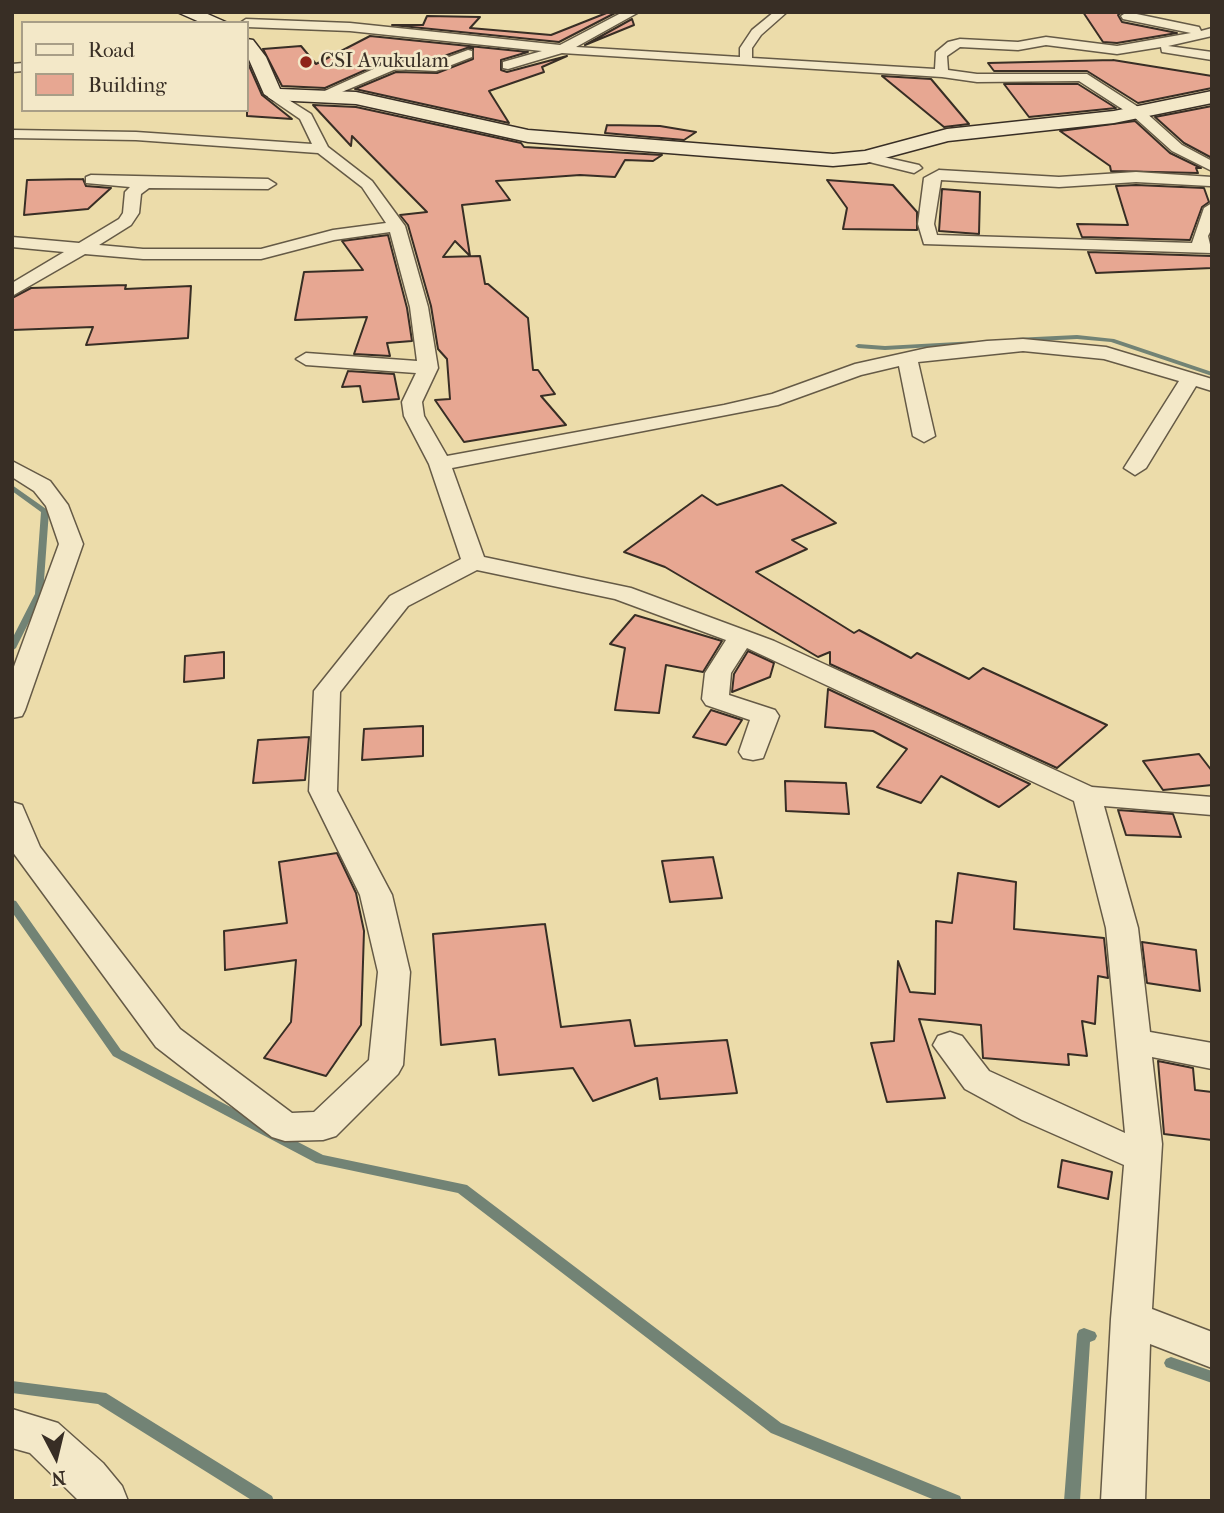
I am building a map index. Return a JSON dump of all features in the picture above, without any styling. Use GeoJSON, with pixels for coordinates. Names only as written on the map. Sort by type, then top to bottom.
{"type":"FeatureCollection","features":[{"type":"Feature","properties":{"kind":"main road"},"geometry":{"type":"LineString","coordinates":[[185,12],[214,21]]}},
{"type":"Feature","properties":{"kind":"main road"},"geometry":{"type":"LineString","coordinates":[[248,46],[274,93],[325,94],[356,98],[528,136],[833,160],[866,157],[947,135],[1138,113],[1212,97]]}},
{"type":"Feature","properties":{"kind":"street"},"geometry":{"type":"LineString","coordinates":[[508,65],[562,48],[633,12]]}},
{"type":"Feature","properties":{"kind":"street"},"geometry":{"type":"LineString","coordinates":[[746,61],[746,48],[756,33],[781,12]]}},
{"type":"Feature","properties":{"kind":"street"},"geometry":{"type":"LineString","coordinates":[[1127,16],[1212,32]]}},
{"type":"Feature","properties":{"kind":"street"},"geometry":{"type":"LineString","coordinates":[[248,23],[315,25],[562,48],[1004,79],[1082,77],[1138,113],[1177,148],[1211,194]]}},
{"type":"Feature","properties":{"kind":"street"},"geometry":{"type":"LineString","coordinates":[[435,36],[449,23]]}},
{"type":"Feature","properties":{"kind":"street"},"geometry":{"type":"LineString","coordinates":[[942,73],[941,55],[952,45],[960,43],[1018,46],[1046,41],[1117,50],[1212,32]]}},
{"type":"Feature","properties":{"kind":"street"},"geometry":{"type":"LineString","coordinates":[[1149,46],[1212,56]]}},
{"type":"Feature","properties":{"kind":"street"},"geometry":{"type":"LineString","coordinates":[[325,94],[394,65],[431,68],[468,54]]}},
{"type":"Feature","properties":{"kind":"street"},"geometry":{"type":"LineString","coordinates":[[1191,67],[1212,64]]}},
{"type":"Feature","properties":{"kind":"street"},"geometry":{"type":"LineString","coordinates":[[274,93],[306,117],[322,149],[367,184],[397,226],[419,307],[422,341],[429,368],[412,402],[414,416],[440,464],[474,562]]}},
{"type":"Feature","properties":{"kind":"street"},"geometry":{"type":"LineString","coordinates":[[12,134],[136,135],[322,149]]}},
{"type":"Feature","properties":{"kind":"street"},"geometry":{"type":"LineString","coordinates":[[866,157],[914,168]]}},
{"type":"Feature","properties":{"kind":"street"},"geometry":{"type":"LineString","coordinates":[[939,175],[1059,182],[1136,177],[1211,194],[1200,236],[1206,248],[930,240],[926,224],[932,178],[939,175]]}},
{"type":"Feature","properties":{"kind":"street"},"geometry":{"type":"LineString","coordinates":[[91,180],[268,184]]}},
{"type":"Feature","properties":{"kind":"street"},"geometry":{"type":"LineString","coordinates":[[12,291],[125,222],[131,214],[132,192],[145,183]]}},
{"type":"Feature","properties":{"kind":"street"},"geometry":{"type":"LineString","coordinates":[[12,243],[177,255],[261,254],[334,235],[397,226]]}},
{"type":"Feature","properties":{"kind":"street"},"geometry":{"type":"LineString","coordinates":[[440,464],[778,399],[855,370],[906,358],[1023,345],[1073,347],[1134,360],[1189,381],[1212,385]]}},
{"type":"Feature","properties":{"kind":"street"},"geometry":{"type":"LineString","coordinates":[[906,358],[925,436]]}},
{"type":"Feature","properties":{"kind":"street"},"geometry":{"type":"LineString","coordinates":[[306,359],[429,368]]}},
{"type":"Feature","properties":{"kind":"street"},"geometry":{"type":"LineString","coordinates":[[1135,468],[1189,381]]}},
{"type":"Feature","properties":{"kind":"street"},"geometry":{"type":"LineString","coordinates":[[12,467],[42,486],[57,505],[71,544],[12,710]]}},
{"type":"Feature","properties":{"kind":"street"},"geometry":{"type":"LineString","coordinates":[[12,811],[26,849],[167,1038],[285,1127],[324,1126],[386,1065],[394,972],[376,895],[323,791],[327,691],[398,601],[474,562],[622,593],[741,638],[1087,796],[1212,806]]}},
{"type":"Feature","properties":{"kind":"street"},"geometry":{"type":"LineString","coordinates":[[741,638],[718,673],[715,699],[765,716],[753,752]]}},
{"type":"Feature","properties":{"kind":"street"},"geometry":{"type":"LineString","coordinates":[[1087,796],[1122,928],[1143,1157],[1131,1319],[1123,1501]]}},
{"type":"Feature","properties":{"kind":"street"},"geometry":{"type":"LineString","coordinates":[[1133,1041],[1212,1056]]}},
{"type":"Feature","properties":{"kind":"street"},"geometry":{"type":"LineString","coordinates":[[950,1045],[977,1080],[1035,1110],[1143,1157]]}},
{"type":"Feature","properties":{"kind":"street"},"geometry":{"type":"LineString","coordinates":[[1131,1319],[1212,1350]]}},
{"type":"Feature","properties":{"kind":"street"},"geometry":{"type":"LineString","coordinates":[[12,1427],[43,1437],[88,1478],[106,1501]]}},
{"type":"Feature","properties":{"kind":"building"},"geometry":{"type":"Polygon","coordinates":[[[609,12],[617,12],[559,42],[392,25],[423,25],[427,16],[480,17],[470,28],[551,35],[609,12]]]}},
{"type":"Feature","properties":{"kind":"building"},"geometry":{"type":"Polygon","coordinates":[[[1083,12],[1122,12],[1118,15],[1122,22],[1177,33],[1117,43],[1103,42],[1083,12]]]}},
{"type":"Feature","properties":{"kind":"building"},"geometry":{"type":"Polygon","coordinates":[[[632,19],[634,25],[585,45],[632,19]]]}},
{"type":"Feature","properties":{"kind":"building"},"geometry":{"type":"Polygon","coordinates":[[[370,36],[528,52],[501,60],[501,70],[507,72],[567,56],[542,67],[544,72],[489,91],[509,123],[355,89],[396,72],[437,73],[473,59],[473,48],[430,61],[388,60],[325,88],[282,86],[263,49],[301,46],[316,64],[370,36]]]}},
{"type":"Feature","properties":{"kind":"building"},"geometry":{"type":"Polygon","coordinates":[[[1113,60],[1212,76],[1212,88],[1138,103],[1087,71],[994,71],[988,63],[1113,60]]]}},
{"type":"Feature","properties":{"kind":"building"},"geometry":{"type":"Polygon","coordinates":[[[248,63],[262,95],[292,119],[247,116],[248,63]]]}},
{"type":"Feature","properties":{"kind":"building"},"geometry":{"type":"Polygon","coordinates":[[[882,76],[931,79],[969,124],[944,127],[882,76]]]}},
{"type":"Feature","properties":{"kind":"building"},"geometry":{"type":"Polygon","coordinates":[[[1004,84],[1078,84],[1116,108],[1029,117],[1004,84]]]}},
{"type":"Feature","properties":{"kind":"building"},"geometry":{"type":"Polygon","coordinates":[[[313,105],[356,107],[521,143],[524,147],[662,155],[653,161],[625,160],[615,177],[580,175],[496,181],[510,200],[462,205],[470,256],[455,241],[443,257],[480,256],[485,284],[528,318],[533,370],[538,370],[555,394],[541,396],[566,425],[464,442],[435,400],[450,399],[447,359],[438,349],[431,306],[408,225],[400,215],[427,212],[352,136],[351,146],[313,105]]]}},
{"type":"Feature","properties":{"kind":"building"},"geometry":{"type":"Polygon","coordinates":[[[1212,106],[1212,158],[1184,143],[1155,117],[1212,106]]]}},
{"type":"Feature","properties":{"kind":"building"},"geometry":{"type":"Polygon","coordinates":[[[1135,121],[1170,153],[1201,168],[1196,168],[1198,173],[1111,171],[1110,166],[1060,131],[1135,121]]]}},
{"type":"Feature","properties":{"kind":"building"},"geometry":{"type":"Polygon","coordinates":[[[607,125],[660,126],[696,132],[684,140],[605,133],[607,125]]]}},
{"type":"Feature","properties":{"kind":"building"},"geometry":{"type":"Polygon","coordinates":[[[83,179],[86,186],[111,188],[88,209],[24,215],[27,180],[83,179]]]}},
{"type":"Feature","properties":{"kind":"building"},"geometry":{"type":"Polygon","coordinates":[[[827,180],[893,185],[917,212],[917,230],[843,229],[847,208],[827,180]]]}},
{"type":"Feature","properties":{"kind":"building"},"geometry":{"type":"Polygon","coordinates":[[[1116,186],[1204,188],[1209,202],[1202,207],[1190,240],[1082,237],[1077,224],[1128,225],[1116,186]]]}},
{"type":"Feature","properties":{"kind":"building"},"geometry":{"type":"Polygon","coordinates":[[[942,189],[980,192],[979,234],[939,231],[942,189]]]}},
{"type":"Feature","properties":{"kind":"building"},"geometry":{"type":"Polygon","coordinates":[[[388,235],[407,308],[412,341],[387,343],[390,356],[354,354],[367,317],[295,320],[304,272],[363,270],[342,241],[388,235]]]}},
{"type":"Feature","properties":{"kind":"building"},"geometry":{"type":"Polygon","coordinates":[[[1088,252],[1212,256],[1212,268],[1096,273],[1088,252]]]}},
{"type":"Feature","properties":{"kind":"building"},"geometry":{"type":"Polygon","coordinates":[[[126,285],[125,289],[191,286],[188,338],[86,345],[93,327],[12,330],[12,298],[31,288],[126,285]]]}},
{"type":"Feature","properties":{"kind":"building"},"geometry":{"type":"Polygon","coordinates":[[[348,371],[394,374],[399,399],[363,402],[360,386],[342,387],[348,371]]]}},
{"type":"Feature","properties":{"kind":"building"},"geometry":{"type":"Polygon","coordinates":[[[782,485],[836,523],[792,540],[807,549],[756,572],[854,633],[859,630],[911,658],[917,653],[969,679],[983,668],[1107,725],[1057,768],[830,664],[830,652],[818,657],[665,567],[624,552],[702,495],[717,505],[782,485]]]}},
{"type":"Feature","properties":{"kind":"building"},"geometry":{"type":"Polygon","coordinates":[[[635,615],[722,641],[703,672],[666,665],[659,713],[615,710],[625,648],[610,644],[635,615]]]}},
{"type":"Feature","properties":{"kind":"building"},"geometry":{"type":"Polygon","coordinates":[[[748,651],[774,663],[770,677],[732,692],[734,674],[748,651]]]}},
{"type":"Feature","properties":{"kind":"building"},"geometry":{"type":"Polygon","coordinates":[[[224,652],[224,678],[184,682],[185,656],[224,652]]]}},
{"type":"Feature","properties":{"kind":"building"},"geometry":{"type":"Polygon","coordinates":[[[828,689],[1030,784],[999,807],[941,776],[921,803],[877,787],[907,749],[873,731],[825,727],[828,689]]]}},
{"type":"Feature","properties":{"kind":"building"},"geometry":{"type":"Polygon","coordinates":[[[711,710],[742,720],[726,745],[693,737],[711,710]]]}},
{"type":"Feature","properties":{"kind":"building"},"geometry":{"type":"Polygon","coordinates":[[[423,726],[423,756],[362,760],[364,729],[423,726]]]}},
{"type":"Feature","properties":{"kind":"building"},"geometry":{"type":"Polygon","coordinates":[[[309,737],[305,780],[253,783],[258,740],[309,737]]]}},
{"type":"Feature","properties":{"kind":"building"},"geometry":{"type":"Polygon","coordinates":[[[1199,754],[1212,771],[1212,785],[1163,790],[1143,761],[1199,754]]]}},
{"type":"Feature","properties":{"kind":"building"},"geometry":{"type":"Polygon","coordinates":[[[785,781],[846,783],[849,814],[786,811],[785,781]]]}},
{"type":"Feature","properties":{"kind":"building"},"geometry":{"type":"Polygon","coordinates":[[[1118,810],[1173,814],[1181,837],[1126,835],[1118,810]]]}},
{"type":"Feature","properties":{"kind":"building"},"geometry":{"type":"Polygon","coordinates":[[[337,853],[356,893],[364,931],[361,1025],[326,1076],[264,1058],[291,1022],[296,960],[225,970],[224,931],[287,923],[279,862],[337,853]]]}},
{"type":"Feature","properties":{"kind":"building"},"geometry":{"type":"Polygon","coordinates":[[[713,857],[722,898],[670,902],[662,861],[713,857]]]}},
{"type":"Feature","properties":{"kind":"building"},"geometry":{"type":"Polygon","coordinates":[[[958,873],[1016,882],[1014,929],[1104,938],[1108,978],[1098,976],[1095,1024],[1082,1021],[1087,1056],[1068,1054],[1069,1065],[983,1058],[981,1025],[919,1019],[945,1098],[887,1102],[871,1043],[894,1041],[898,961],[910,992],[935,994],[936,921],[952,923],[958,873]]]}},
{"type":"Feature","properties":{"kind":"building"},"geometry":{"type":"Polygon","coordinates":[[[545,924],[561,1027],[630,1020],[635,1046],[727,1040],[737,1093],[660,1099],[657,1078],[593,1101],[573,1068],[499,1075],[495,1039],[441,1045],[433,934],[545,924]]]}},
{"type":"Feature","properties":{"kind":"building"},"geometry":{"type":"Polygon","coordinates":[[[1142,942],[1196,950],[1200,991],[1147,983],[1142,942]]]}},
{"type":"Feature","properties":{"kind":"building"},"geometry":{"type":"Polygon","coordinates":[[[1158,1061],[1193,1068],[1195,1090],[1212,1092],[1212,1140],[1164,1134],[1158,1061]]]}},
{"type":"Feature","properties":{"kind":"building"},"geometry":{"type":"Polygon","coordinates":[[[1062,1160],[1112,1172],[1108,1199],[1058,1187],[1062,1160]]]}},
{"type":"Feature","properties":{"kind":"waterway"},"geometry":{"type":"LineString","coordinates":[[1015,340],[1077,337],[1112,340],[1212,374]]}},
{"type":"Feature","properties":{"kind":"waterway"},"geometry":{"type":"LineString","coordinates":[[858,346],[885,348],[976,343]]}},
{"type":"Feature","properties":{"kind":"waterway"},"geometry":{"type":"LineString","coordinates":[[12,487],[45,511],[39,594],[12,648]]}},
{"type":"Feature","properties":{"kind":"waterway"},"geometry":{"type":"LineString","coordinates":[[12,904],[117,1053],[320,1159],[462,1189],[776,1428],[955,1501]]}},
{"type":"Feature","properties":{"kind":"waterway"},"geometry":{"type":"LineString","coordinates":[[1072,1501],[1084,1334],[1090,1336]]}},
{"type":"Feature","properties":{"kind":"waterway"},"geometry":{"type":"LineString","coordinates":[[1171,1363],[1212,1377]]}},
{"type":"Feature","properties":{"kind":"waterway"},"geometry":{"type":"LineString","coordinates":[[12,1387],[101,1398],[267,1501]]}},
{"type":"Feature","properties":{"kind":"place","name":"CSI Avukulam"},"geometry":{"type":"Point","coordinates":[306,62]}}]}
